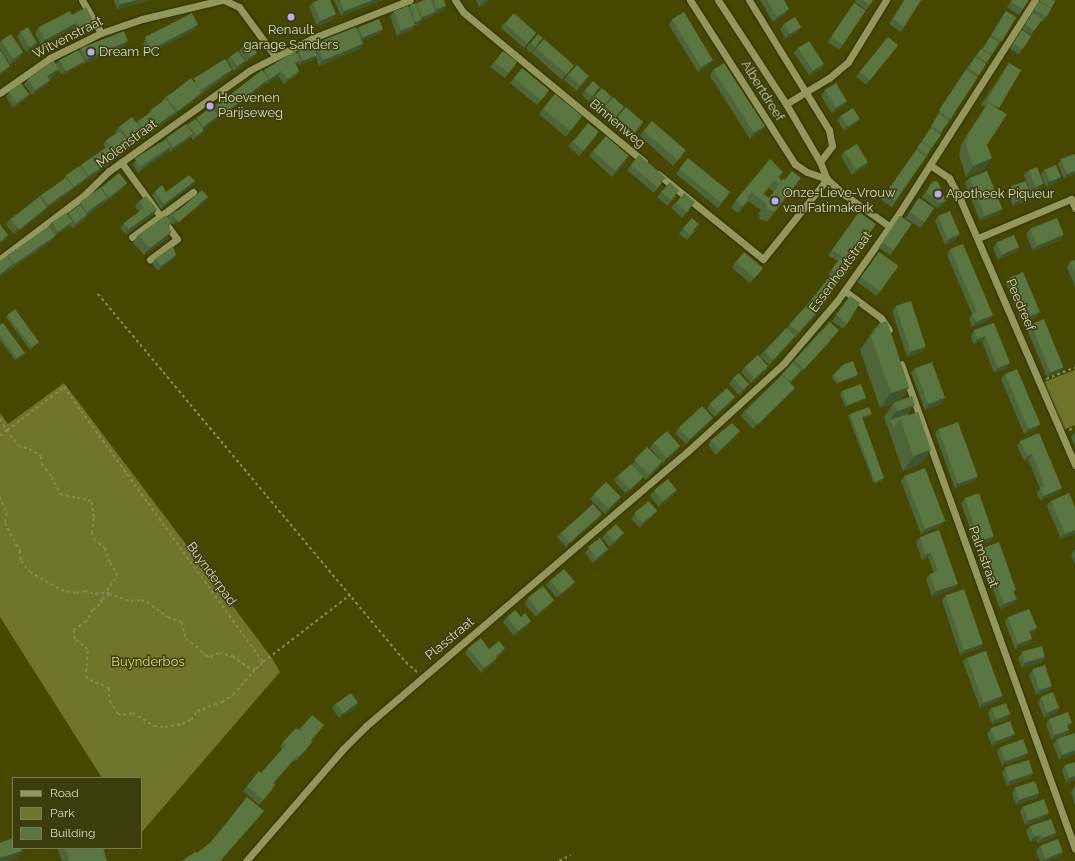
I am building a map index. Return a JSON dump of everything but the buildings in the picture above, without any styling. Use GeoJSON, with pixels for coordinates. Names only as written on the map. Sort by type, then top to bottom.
{"type":"FeatureCollection","features":[{"type":"Feature","properties":{"kind":"street"},"geometry":{"type":"LineString","coordinates":[[82,0],[101,32]]}},
{"type":"Feature","properties":{"kind":"street"},"geometry":{"type":"LineString","coordinates":[[223,0],[240,7],[275,56]]}},
{"type":"Feature","properties":{"kind":"street","name":"Witvenstraat"},"geometry":{"type":"LineString","coordinates":[[0,93],[50,58],[101,32],[142,19],[223,0]]}},
{"type":"Feature","properties":{"kind":"street","name":"Molenstraat"},"geometry":{"type":"LineString","coordinates":[[0,259],[82,197],[109,171],[250,70],[275,56],[314,38],[410,0]]}},
{"type":"Feature","properties":{"kind":"street","name":"Binnenweg"},"geometry":{"type":"LineString","coordinates":[[455,0],[463,12],[714,220],[764,259],[827,179]]}},
{"type":"Feature","properties":{"kind":"street","name":"Albertdreef"},"geometry":{"type":"LineString","coordinates":[[690,0],[795,164],[807,172],[827,179],[845,196],[889,226]]}},
{"type":"Feature","properties":{"kind":"street","name":"Albertdreef"},"geometry":{"type":"LineString","coordinates":[[718,0],[786,104],[820,162],[827,179]]}},
{"type":"Feature","properties":{"kind":"street"},"geometry":{"type":"LineString","coordinates":[[749,0],[829,130],[832,146],[820,162]]}},
{"type":"Feature","properties":{"kind":"street"},"geometry":{"type":"LineString","coordinates":[[786,104],[829,78],[848,62],[886,0]]}},
{"type":"Feature","properties":{"kind":"street","name":"Essenhoutstraat"},"geometry":{"type":"LineString","coordinates":[[687,452],[784,363],[845,291],[930,165],[1035,0]]}},
{"type":"Feature","properties":{"kind":"street"},"geometry":{"type":"LineString","coordinates":[[121,162],[177,239],[150,259]]}},
{"type":"Feature","properties":{"kind":"street","name":"Peedreef"},"geometry":{"type":"LineString","coordinates":[[930,165],[949,178],[978,238],[1075,465]]}},
{"type":"Feature","properties":{"kind":"street"},"geometry":{"type":"LineString","coordinates":[[132,237],[193,192]]}},
{"type":"Feature","properties":{"kind":"street"},"geometry":{"type":"LineString","coordinates":[[978,238],[1071,199],[1075,208]]}},
{"type":"Feature","properties":{"kind":"street"},"geometry":{"type":"LineString","coordinates":[[845,291],[881,318],[892,338]]}},
{"type":"Feature","properties":{"kind":"street","name":"Palmstraat"},"geometry":{"type":"LineString","coordinates":[[897,353],[1075,849]]}},
{"type":"Feature","properties":{"kind":"street","name":"Plasstraat"},"geometry":{"type":"LineString","coordinates":[[246,861],[347,745],[366,726],[687,452]]}},
{"type":"Feature","properties":{"kind":"path"},"geometry":{"type":"LineString","coordinates":[[98,294],[406,662],[422,678]]}},
{"type":"Feature","properties":{"kind":"path"},"geometry":{"type":"LineString","coordinates":[[1040,382],[1075,367]]}},
{"type":"Feature","properties":{"kind":"path","name":"Buynderpad"},"geometry":{"type":"LineString","coordinates":[[7,430],[64,387],[263,662]]}},
{"type":"Feature","properties":{"kind":"path"},"geometry":{"type":"LineString","coordinates":[[0,419],[18,446],[25,447],[41,456],[42,464],[52,477],[57,492],[92,502],[94,518],[92,532],[94,538],[105,548],[110,563],[117,573],[116,579],[107,592],[95,594],[84,591],[76,593],[61,590],[30,572],[21,561],[20,551],[5,523],[7,512],[0,497]]}},
{"type":"Feature","properties":{"kind":"path"},"geometry":{"type":"LineString","coordinates":[[0,436],[7,430]]}},
{"type":"Feature","properties":{"kind":"path"},"geometry":{"type":"LineString","coordinates":[[107,592],[131,601],[141,600],[147,602],[168,617],[182,622],[186,639],[206,656],[210,657],[220,653],[233,656],[247,667],[256,669]]}},
{"type":"Feature","properties":{"kind":"path"},"geometry":{"type":"LineString","coordinates":[[109,594],[102,600],[100,605],[93,610],[86,622],[74,630],[76,640],[86,647],[88,651],[86,676],[90,680],[109,688],[110,701],[118,714],[133,714],[154,726],[165,727],[182,724],[191,720],[197,711],[222,702],[233,696],[263,662],[350,595]]}},
{"type":"Feature","properties":{"kind":"path"},"geometry":{"type":"LineString","coordinates":[[559,861],[571,855]]}},
{"type":"Feature","properties":{"kind":"green space"},"geometry":{"type":"Polygon","coordinates":[[[1075,370],[1075,425],[1064,430],[1044,382],[1075,370]]]}},
{"type":"Feature","properties":{"kind":"green space","name":"Buynderbos"},"geometry":{"type":"Polygon","coordinates":[[[64,383],[272,658],[280,672],[142,832],[142,777],[101,777],[0,617],[0,413],[8,424],[64,383]]]}},
{"type":"Feature","properties":{"kind":"place","name":"Renault garage Sanders"},"geometry":{"type":"Point","coordinates":[291,17]}},
{"type":"Feature","properties":{"kind":"place","name":"Dream PC"},"geometry":{"type":"Point","coordinates":[91,52]}},
{"type":"Feature","properties":{"kind":"place","name":"Hoevenen Parijseweg"},"geometry":{"type":"Point","coordinates":[210,106]}},
{"type":"Feature","properties":{"kind":"place","name":"Apotheek Piqueur"},"geometry":{"type":"Point","coordinates":[938,194]}},
{"type":"Feature","properties":{"kind":"place","name":"Onze-Lieve-Vrouw van Fatimakerk"},"geometry":{"type":"Point","coordinates":[775,201]}}]}
